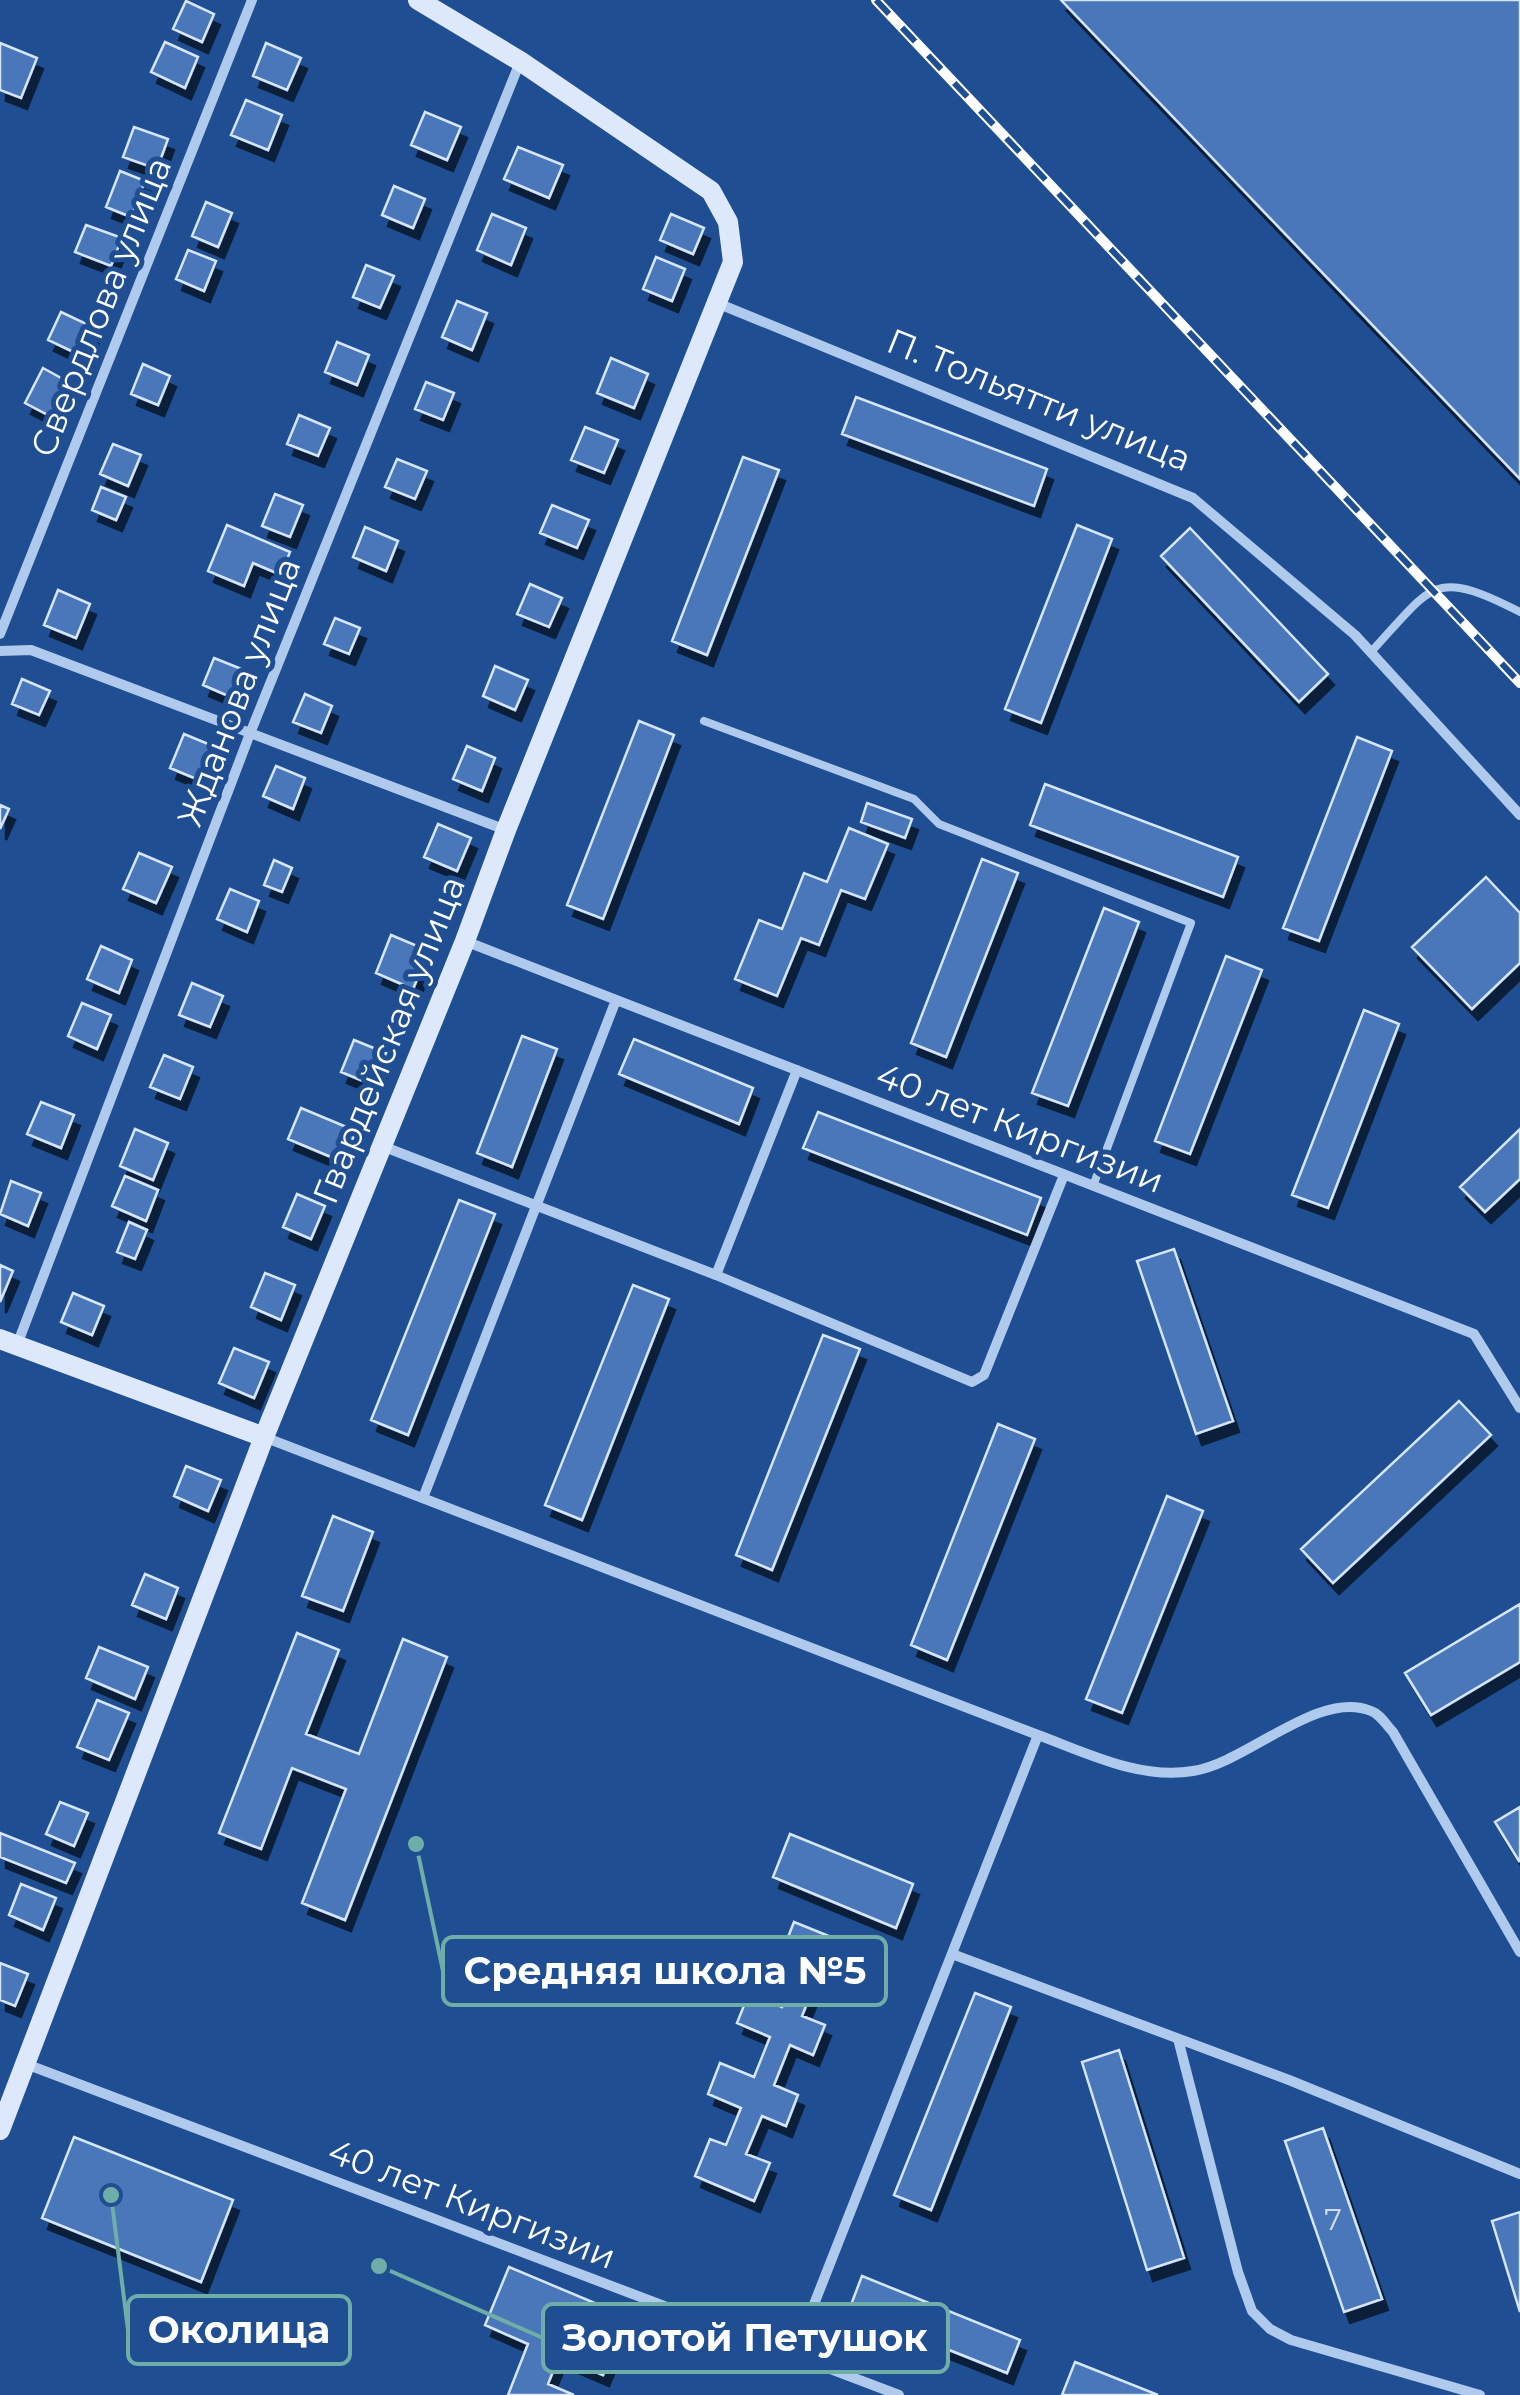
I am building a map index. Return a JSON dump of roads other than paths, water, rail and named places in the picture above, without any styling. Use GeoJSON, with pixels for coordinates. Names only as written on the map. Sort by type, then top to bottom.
{"type":"FeatureCollection","features":[{"type":"Feature","properties":{"kind":"street","name":"Свердлова улица"},"geometry":{"type":"LineString","coordinates":[[0,634],[252,0]]}},
{"type":"Feature","properties":{"kind":"street"},"geometry":{"type":"LineString","coordinates":[[418,0],[520,61]]}},
{"type":"Feature","properties":{"kind":"street","name":"Гвардейская улица"},"geometry":{"type":"LineString","coordinates":[[0,2130],[264,1437],[466,941],[506,830],[734,262],[728,222],[711,191],[520,61]]}},
{"type":"Feature","properties":{"kind":"street","name":"Жданова улица"},"geometry":{"type":"LineString","coordinates":[[8,1343],[520,61]]}},
{"type":"Feature","properties":{"kind":"street","name":"П. Тольятти улица"},"geometry":{"type":"LineString","coordinates":[[717,303],[1193,498],[1355,634],[1520,815]]}},
{"type":"Feature","properties":{"kind":"street"},"geometry":{"type":"LineString","coordinates":[[0,650],[31,650],[506,830]]}},
{"type":"Feature","properties":{"kind":"street","name":"40 лет Киргизии"},"geometry":{"type":"LineString","coordinates":[[466,941],[1474,1334],[1520,1408]]}},
{"type":"Feature","properties":{"kind":"street"},"geometry":{"type":"LineString","coordinates":[[423,1498],[616,1000]]}},
{"type":"Feature","properties":{"kind":"street"},"geometry":{"type":"LineString","coordinates":[[716,1275],[797,1070]]}},
{"type":"Feature","properties":{"kind":"street"},"geometry":{"type":"LineString","coordinates":[[382,1146],[716,1275],[966,1382],[984,1376],[1064,1174]]}},
{"type":"Feature","properties":{"kind":"street"},"geometry":{"type":"LineString","coordinates":[[8,1343],[1112,1762],[1153,1773],[1196,1771],[1264,1742],[1322,1711],[1352,1706],[1374,1712],[1393,1732],[1520,1952]]}},
{"type":"Feature","properties":{"kind":"street"},"geometry":{"type":"LineString","coordinates":[[794,2355],[1038,1735]]}},
{"type":"Feature","properties":{"kind":"street"},"geometry":{"type":"LineString","coordinates":[[952,1954],[1520,2174]]}},
{"type":"Feature","properties":{"kind":"street"},"geometry":{"type":"LineString","coordinates":[[1178,2039],[1238,2272],[1252,2311],[1270,2329],[1291,2340],[1480,2395]]}},
{"type":"Feature","properties":{"kind":"street","name":"40 лет Киргизии"},"geometry":{"type":"LineString","coordinates":[[25,2064],[899,2395]]}},
{"type":"Feature","properties":{"kind":"lane"},"geometry":{"type":"LineString","coordinates":[[1371,652],[1431,590],[1448,586],[1472,588],[1520,612]]}},
{"type":"Feature","properties":{"kind":"lane"},"geometry":{"type":"LineString","coordinates":[[704,720],[914,799],[938,824],[1192,923],[1093,1186]]}},
{"type":"Feature","properties":{"kind":"railway"},"geometry":{"type":"LineString","coordinates":[[876,0],[1520,683]]}},
{"type":"Feature","properties":{"kind":"place","name":"Средняя школа №5"},"geometry":{"type":"Point","coordinates":[416,1844]}},
{"type":"Feature","properties":{"kind":"place","name":"Околица"},"geometry":{"type":"Point","coordinates":[111,2195]}},
{"type":"Feature","properties":{"kind":"place","name":"Золотой Петушок"},"geometry":{"type":"Point","coordinates":[379,2266]}}]}
